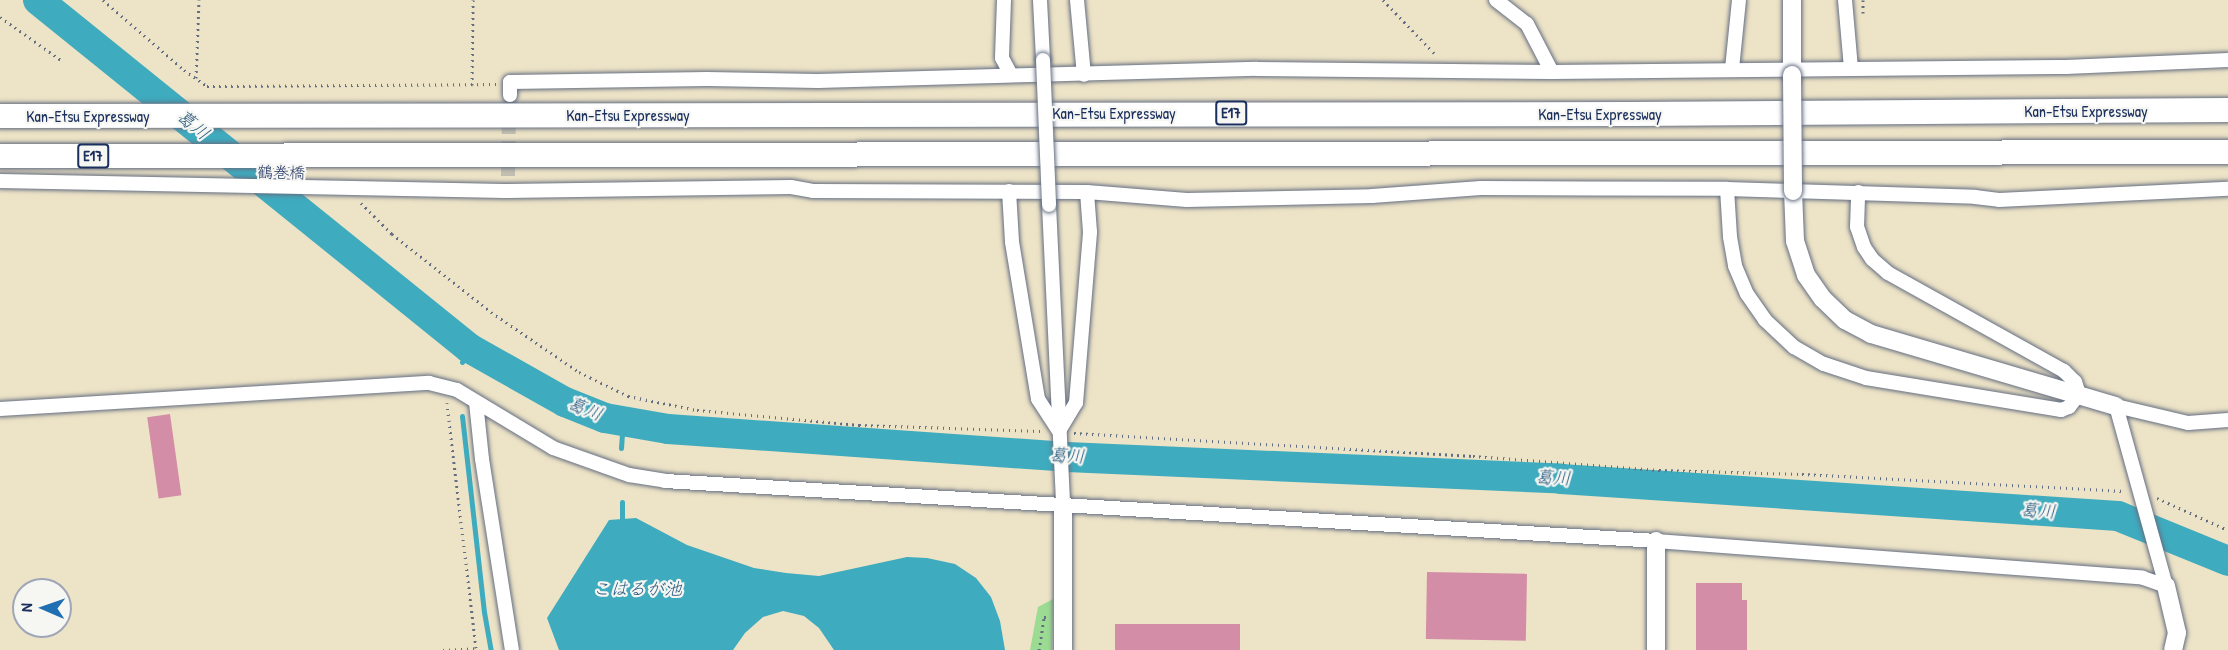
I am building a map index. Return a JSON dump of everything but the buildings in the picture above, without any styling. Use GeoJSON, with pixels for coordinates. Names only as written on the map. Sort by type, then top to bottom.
{"type":"FeatureCollection","features":[{"type":"Feature","properties":{"kind":"highway"},"geometry":{"type":"LineString","coordinates":[[2078,111],[2228,99]]}},
{"type":"Feature","properties":{"kind":"highway","name":"Kan-Etsu Expressway"},"geometry":{"type":"LineString","coordinates":[[0,116],[2228,110]]}},
{"type":"Feature","properties":{"kind":"highway","name":"E17"},"geometry":{"type":"LineString","coordinates":[[0,156],[286,158],[2228,152]]}},
{"type":"Feature","properties":{"kind":"street"},"geometry":{"type":"LineString","coordinates":[[1004,0],[1002,58],[1011,75]]}},
{"type":"Feature","properties":{"kind":"street"},"geometry":{"type":"LineString","coordinates":[[1040,0],[1062,496],[1063,650]]}},
{"type":"Feature","properties":{"kind":"street"},"geometry":{"type":"LineString","coordinates":[[1077,0],[1084,75]]}},
{"type":"Feature","properties":{"kind":"street"},"geometry":{"type":"LineString","coordinates":[[1496,0],[1527,24],[1552,72]]}},
{"type":"Feature","properties":{"kind":"street"},"geometry":{"type":"LineString","coordinates":[[1732,69],[1739,0]]}},
{"type":"Feature","properties":{"kind":"street"},"geometry":{"type":"LineString","coordinates":[[1792,0],[1795,241],[1806,275],[1823,299],[1845,320],[1871,334],[2116,406],[2188,423],[2228,420]]}},
{"type":"Feature","properties":{"kind":"street"},"geometry":{"type":"LineString","coordinates":[[1845,0],[1851,68]]}},
{"type":"Feature","properties":{"kind":"street"},"geometry":{"type":"LineString","coordinates":[[510,89],[706,79],[818,81],[1257,69],[1552,72],[1732,69],[1792,71],[1851,68],[2066,67],[2228,60]]}},
{"type":"Feature","properties":{"kind":"street"},"geometry":{"type":"LineString","coordinates":[[507,191],[508,176]]}},
{"type":"Feature","properties":{"kind":"street","name":"鶴巻橋"},"geometry":{"type":"LineString","coordinates":[[0,181],[507,191],[725,186],[791,187],[837,192],[1087,192],[1187,200],[1372,196],[1481,188],[1793,190],[1999,200],[2228,189]]}},
{"type":"Feature","properties":{"kind":"street"},"geometry":{"type":"LineString","coordinates":[[1727,189],[1730,237],[1735,266],[1747,294],[1765,320],[1794,347],[1824,364],[1866,378],[2061,410],[2069,406],[2079,394]]}},
{"type":"Feature","properties":{"kind":"street"},"geometry":{"type":"LineString","coordinates":[[1009,191],[1012,242],[1038,399],[1059,434]]}},
{"type":"Feature","properties":{"kind":"street"},"geometry":{"type":"LineString","coordinates":[[1059,434],[1076,403],[1090,232],[1087,192]]}},
{"type":"Feature","properties":{"kind":"street"},"geometry":{"type":"LineString","coordinates":[[1858,192],[1857,227],[1864,247],[1872,260],[1888,273],[2064,371],[2075,382],[2079,394]]}},
{"type":"Feature","properties":{"kind":"street"},"geometry":{"type":"LineString","coordinates":[[0,410],[429,383],[445,386],[476,402],[554,448],[630,475],[664,482],[1062,496],[2143,578],[2166,586]]}},
{"type":"Feature","properties":{"kind":"street"},"geometry":{"type":"LineString","coordinates":[[476,402],[482,459],[512,650]]}},
{"type":"Feature","properties":{"kind":"street"},"geometry":{"type":"LineString","coordinates":[[2116,406],[2177,633],[2173,650]]}},
{"type":"Feature","properties":{"kind":"street"},"geometry":{"type":"LineString","coordinates":[[1656,541],[1656,650]]}},
{"type":"Feature","properties":{"kind":"path"},"geometry":{"type":"LineString","coordinates":[[103,0],[207,86],[472,85],[510,89]]}},
{"type":"Feature","properties":{"kind":"path"},"geometry":{"type":"LineString","coordinates":[[196,78],[199,0]]}},
{"type":"Feature","properties":{"kind":"path"},"geometry":{"type":"LineString","coordinates":[[472,85],[473,0]]}},
{"type":"Feature","properties":{"kind":"path"},"geometry":{"type":"LineString","coordinates":[[1383,0],[1450,71]]}},
{"type":"Feature","properties":{"kind":"path"},"geometry":{"type":"LineString","coordinates":[[0,17],[61,60]]}},
{"type":"Feature","properties":{"kind":"path"},"geometry":{"type":"LineString","coordinates":[[357,189],[360,202],[392,234],[482,305],[579,372],[628,396],[697,410],[859,425],[1438,454],[1659,470],[1802,474],[2139,495],[2176,504],[2228,530]]}},
{"type":"Feature","properties":{"kind":"path"},"geometry":{"type":"LineString","coordinates":[[443,650],[476,648],[445,386]]}},
{"type":"Feature","properties":{"kind":"green space"},"geometry":{"type":"Polygon","coordinates":[[[1053,599],[1052,650],[1030,650],[1038,607],[1053,599]]]}},
{"type":"Feature","properties":{"kind":"water","name":"こはるが池"},"geometry":{"type":"Polygon","coordinates":[[[636,518],[687,545],[754,568],[786,573],[819,576],[907,557],[927,558],[955,564],[976,578],[991,597],[1000,621],[1005,650],[834,650],[819,628],[804,616],[783,611],[763,617],[745,633],[733,650],[559,650],[547,618],[609,520],[636,518]]]}},
{"type":"Feature","properties":{"kind":"waterway","name":"葛川"},"geometry":{"type":"LineString","coordinates":[[38,0],[469,348],[565,402],[605,418],[668,429],[1067,457],[1561,479],[2118,516],[2228,561]]}},
{"type":"Feature","properties":{"kind":"waterway"},"geometry":{"type":"LineString","coordinates":[[462,362],[469,348]]}},
{"type":"Feature","properties":{"kind":"waterway"},"geometry":{"type":"LineString","coordinates":[[462,416],[484,612],[491,650]]}},
{"type":"Feature","properties":{"kind":"waterway"},"geometry":{"type":"LineString","coordinates":[[621,448],[623,421]]}},
{"type":"Feature","properties":{"kind":"waterway"},"geometry":{"type":"LineString","coordinates":[[622,502],[622,519]]}},
{"type":"Feature","properties":{"kind":"tunnel"},"geometry":{"type":"LineString","coordinates":[[508,176],[509,109]]}}]}
